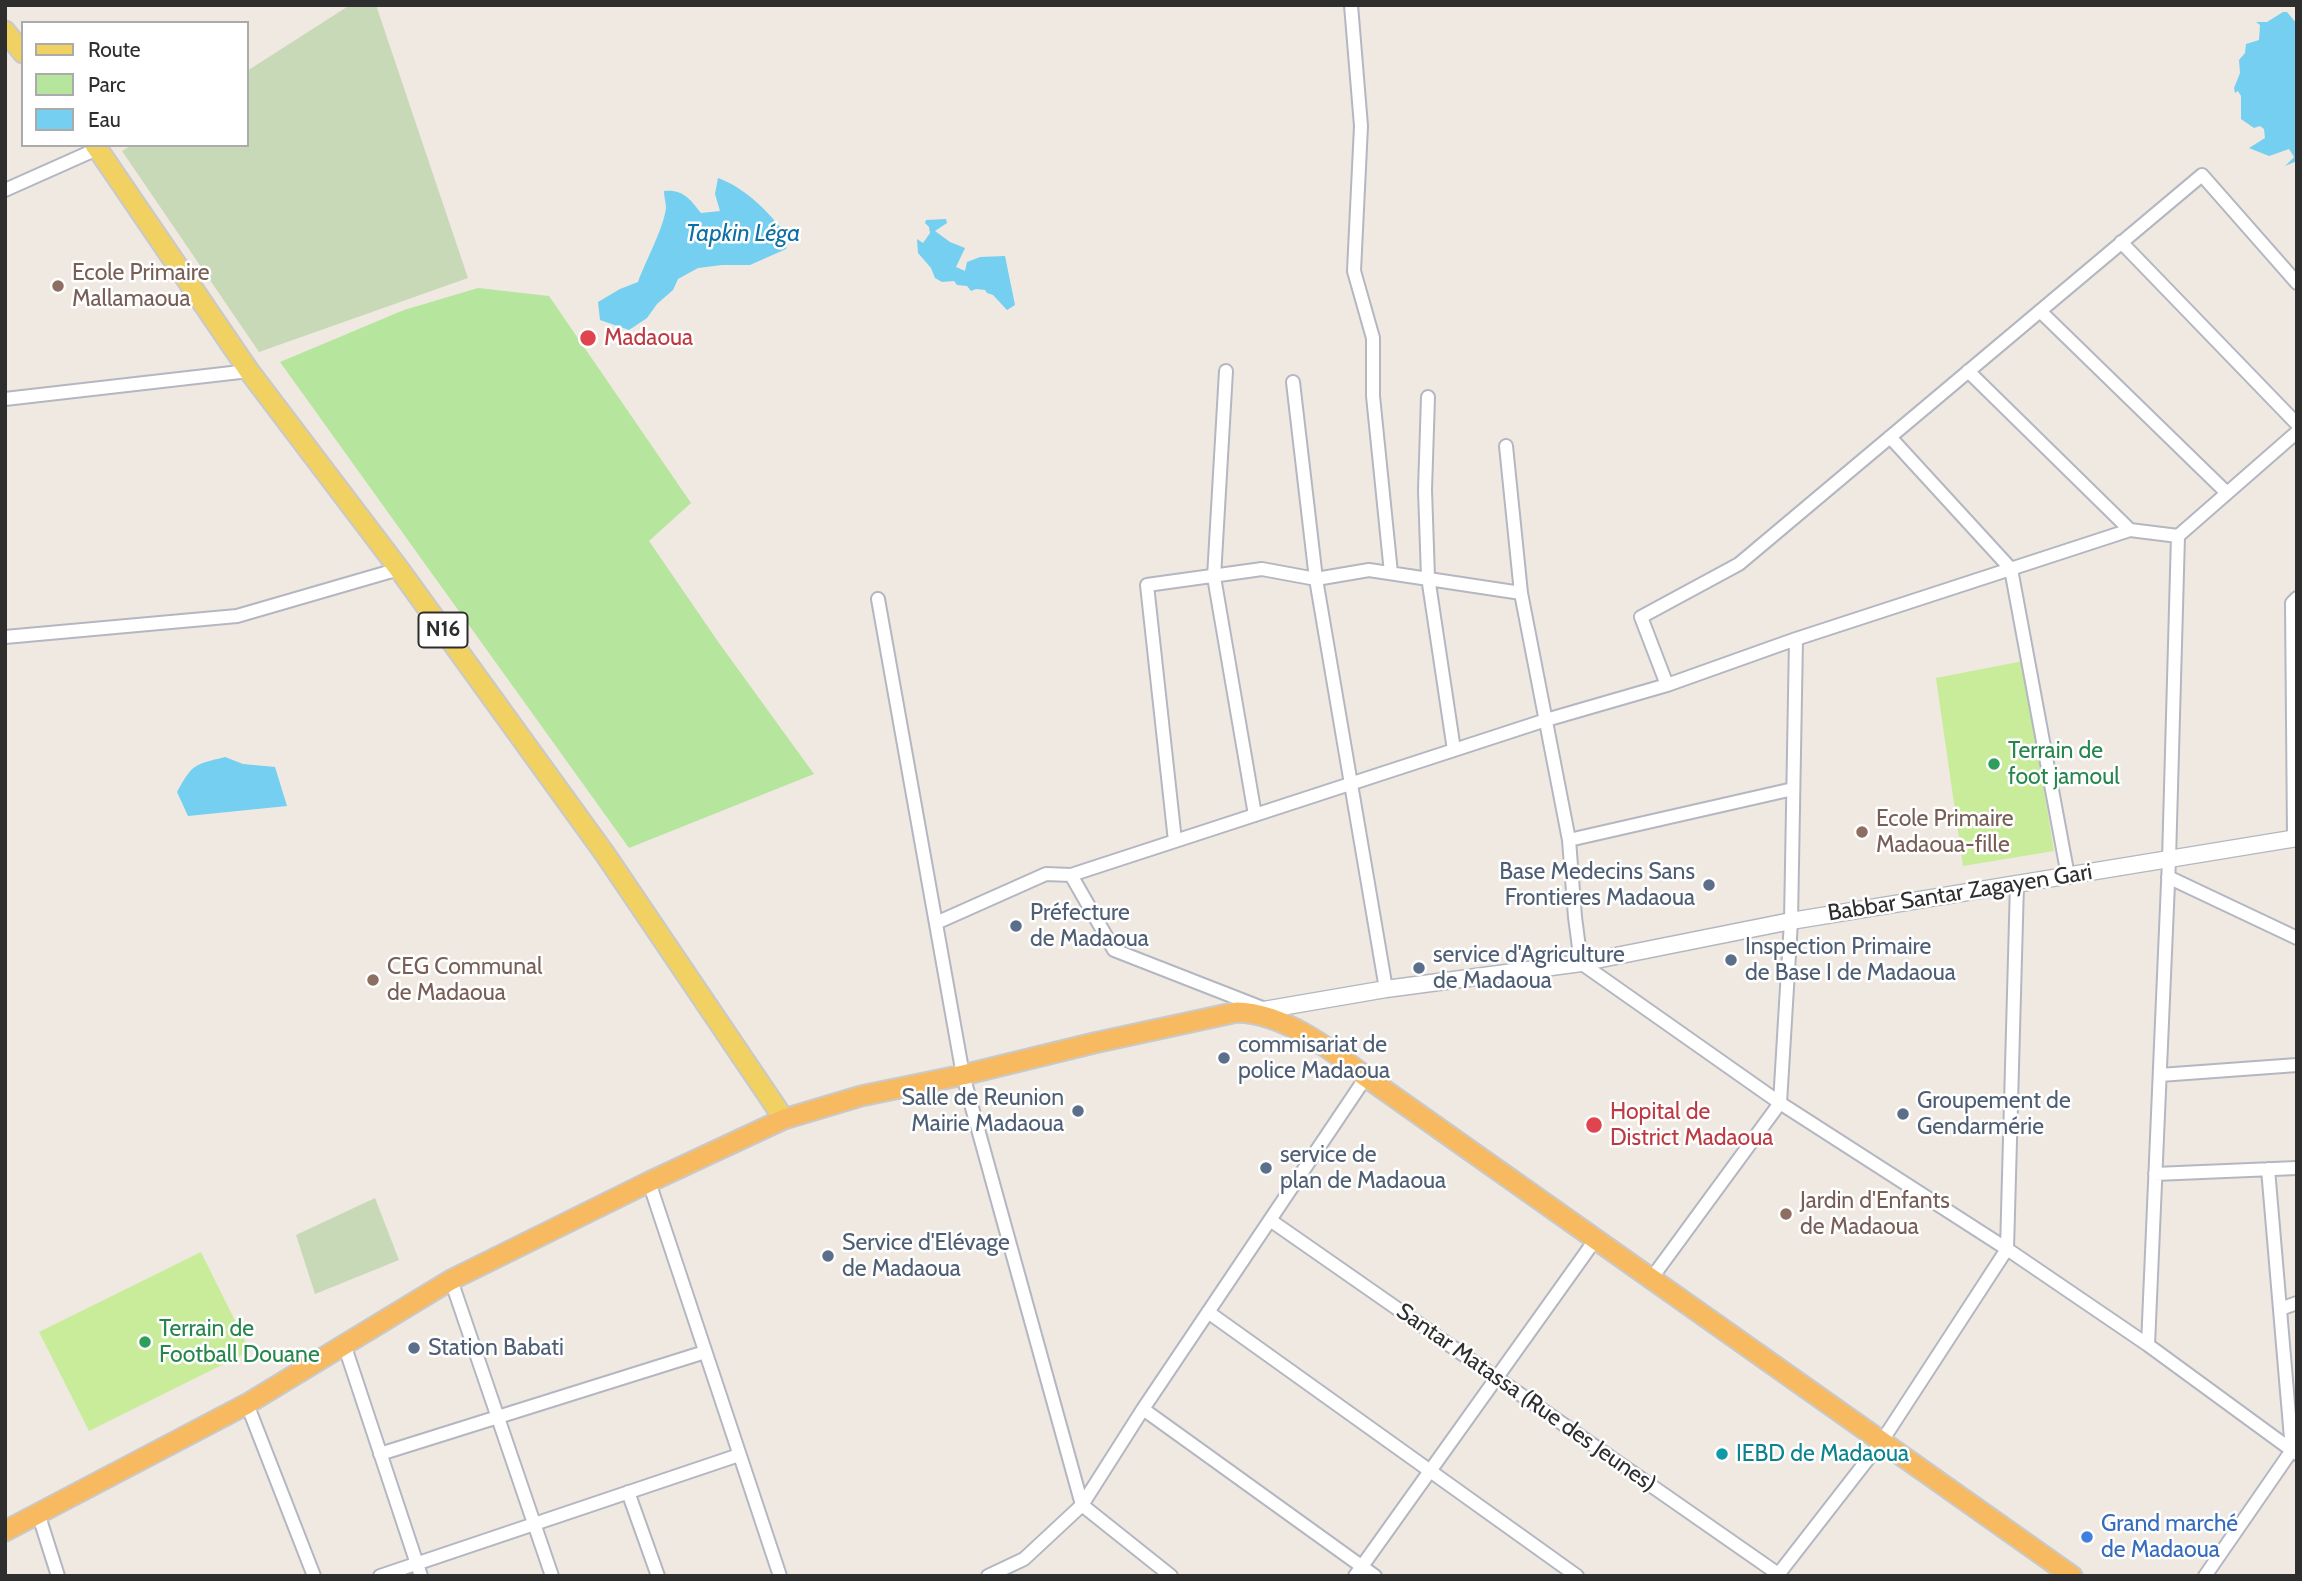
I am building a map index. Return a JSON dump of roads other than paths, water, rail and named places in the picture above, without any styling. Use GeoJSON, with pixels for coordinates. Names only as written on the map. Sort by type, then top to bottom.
{"type":"FeatureCollection","features":[{"type":"Feature","properties":{"kind":"highway"},"geometry":{"type":"LineString","coordinates":[[5,1531],[247,1404],[451,1280],[784,1119],[861,1096],[963,1075],[1094,1042],[1237,1012],[1258,1011],[1332,1050],[1595,1240],[2072,1576]]}},
{"type":"Feature","properties":{"kind":"main road"},"geometry":{"type":"LineString","coordinates":[[5,31],[21,51]]}},
{"type":"Feature","properties":{"kind":"main road","name":"N16"},"geometry":{"type":"LineString","coordinates":[[96,147],[249,371],[399,569],[605,854],[784,1119]]}},
{"type":"Feature","properties":{"kind":"street"},"geometry":{"type":"LineString","coordinates":[[1351,5],[1361,126],[1354,271],[1373,338],[1373,396],[1391,573]]}},
{"type":"Feature","properties":{"kind":"street"},"geometry":{"type":"LineString","coordinates":[[5,190],[96,147]]}},
{"type":"Feature","properties":{"kind":"street"},"geometry":{"type":"LineString","coordinates":[[1667,685],[1641,617],[1739,564],[2202,175],[2297,283]]}},
{"type":"Feature","properties":{"kind":"street"},"geometry":{"type":"LineString","coordinates":[[2122,242],[2297,424]]}},
{"type":"Feature","properties":{"kind":"street"},"geometry":{"type":"LineString","coordinates":[[2040,311],[2227,493]]}},
{"type":"Feature","properties":{"kind":"street"},"geometry":{"type":"LineString","coordinates":[[5,398],[249,371]]}},
{"type":"Feature","properties":{"kind":"street"},"geometry":{"type":"LineString","coordinates":[[1226,371],[1214,577],[1255,815]]}},
{"type":"Feature","properties":{"kind":"street"},"geometry":{"type":"LineString","coordinates":[[1968,371],[2130,530]]}},
{"type":"Feature","properties":{"kind":"street"},"geometry":{"type":"LineString","coordinates":[[1293,382],[1316,579],[1386,989]]}},
{"type":"Feature","properties":{"kind":"street"},"geometry":{"type":"LineString","coordinates":[[1429,397],[1425,490],[1428,578],[1454,750]]}},
{"type":"Feature","properties":{"kind":"street"},"geometry":{"type":"LineString","coordinates":[[2148,1345],[2169,860],[2178,536],[2297,432]]}},
{"type":"Feature","properties":{"kind":"street"},"geometry":{"type":"LineString","coordinates":[[1890,437],[2011,569],[2068,876]]}},
{"type":"Feature","properties":{"kind":"street"},"geometry":{"type":"LineString","coordinates":[[1506,446],[1521,593],[1569,840],[1581,963],[1780,1103],[2007,1249],[2148,1345],[2295,1451]]}},
{"type":"Feature","properties":{"kind":"street"},"geometry":{"type":"LineString","coordinates":[[936,923],[1046,874],[1071,875],[1546,720],[1667,685],[1796,639],[2130,530],[2178,536]]}},
{"type":"Feature","properties":{"kind":"street"},"geometry":{"type":"LineString","coordinates":[[5,637],[237,616],[399,569]]}},
{"type":"Feature","properties":{"kind":"street"},"geometry":{"type":"LineString","coordinates":[[1175,841],[1147,585],[1262,569],[1316,579],[1369,570],[1521,593]]}},
{"type":"Feature","properties":{"kind":"street"},"geometry":{"type":"LineString","coordinates":[[2296,838],[2292,603],[2297,598]]}},
{"type":"Feature","properties":{"kind":"street"},"geometry":{"type":"LineString","coordinates":[[878,599],[963,1075],[1082,1505],[1171,1576]]}},
{"type":"Feature","properties":{"kind":"street"},"geometry":{"type":"LineString","coordinates":[[1651,1279],[1780,1103],[1791,921],[1796,639]]}},
{"type":"Feature","properties":{"kind":"street"},"geometry":{"type":"LineString","coordinates":[[1569,840],[1793,789]]}},
{"type":"Feature","properties":{"kind":"street","name":"Babbar Santar Zagayen Gari"},"geometry":{"type":"LineString","coordinates":[[1258,1011],[1386,989],[1581,963],[1791,921],[2296,838]]}},
{"type":"Feature","properties":{"kind":"street"},"geometry":{"type":"LineString","coordinates":[[1071,875],[1114,950],[1258,1011]]}},
{"type":"Feature","properties":{"kind":"street"},"geometry":{"type":"LineString","coordinates":[[2168,877],[2297,938]]}},
{"type":"Feature","properties":{"kind":"street"},"geometry":{"type":"LineString","coordinates":[[1779,1575],[1882,1441],[2007,1249],[2018,884]]}},
{"type":"Feature","properties":{"kind":"street"},"geometry":{"type":"LineString","coordinates":[[2160,1075],[2297,1065]]}},
{"type":"Feature","properties":{"kind":"street"},"geometry":{"type":"LineString","coordinates":[[988,1576],[1024,1559],[1082,1505],[1143,1409],[1366,1077]]}},
{"type":"Feature","properties":{"kind":"street"},"geometry":{"type":"LineString","coordinates":[[2155,1174],[2297,1168]]}},
{"type":"Feature","properties":{"kind":"street"},"geometry":{"type":"LineString","coordinates":[[2205,1576],[2295,1451],[2268,1169]]}},
{"type":"Feature","properties":{"kind":"street"},"geometry":{"type":"LineString","coordinates":[[649,1182],[780,1576]]}},
{"type":"Feature","properties":{"kind":"street","name":"Santar Matassa (Rue des Jeunes)"},"geometry":{"type":"LineString","coordinates":[[1270,1220],[1779,1575]]}},
{"type":"Feature","properties":{"kind":"street"},"geometry":{"type":"LineString","coordinates":[[1359,1571],[1595,1240]]}},
{"type":"Feature","properties":{"kind":"street"},"geometry":{"type":"LineString","coordinates":[[451,1280],[552,1576]]}},
{"type":"Feature","properties":{"kind":"street"},"geometry":{"type":"LineString","coordinates":[[2280,1309],[2297,1303]]}},
{"type":"Feature","properties":{"kind":"street"},"geometry":{"type":"LineString","coordinates":[[1208,1312],[1577,1576]]}},
{"type":"Feature","properties":{"kind":"street"},"geometry":{"type":"LineString","coordinates":[[344,1344],[419,1569]]}},
{"type":"Feature","properties":{"kind":"street"},"geometry":{"type":"LineString","coordinates":[[380,1454],[705,1352]]}},
{"type":"Feature","properties":{"kind":"street"},"geometry":{"type":"LineString","coordinates":[[247,1404],[314,1576]]}},
{"type":"Feature","properties":{"kind":"street"},"geometry":{"type":"LineString","coordinates":[[1143,1409],[1359,1571],[1376,1576]]}},
{"type":"Feature","properties":{"kind":"street"},"geometry":{"type":"LineString","coordinates":[[380,1576],[419,1569],[534,1524],[739,1455]]}},
{"type":"Feature","properties":{"kind":"street"},"geometry":{"type":"LineString","coordinates":[[628,1492],[658,1576]]}},
{"type":"Feature","properties":{"kind":"street"},"geometry":{"type":"LineString","coordinates":[[38,1513],[58,1576]]}},
{"type":"Feature","properties":{"kind":"water"},"geometry":{"type":"Polygon","coordinates":[[[2287,12],[2297,24],[2297,161],[2285,166],[2294,157],[2289,149],[2269,156],[2249,148],[2265,138],[2264,129],[2260,126],[2254,128],[2241,119],[2241,96],[2238,91],[2235,93],[2234,88],[2240,73],[2239,60],[2245,53],[2246,44],[2259,40],[2260,25],[2256,22],[2267,22],[2287,12]]]}},
{"type":"Feature","properties":{"kind":"water","name":"Tapkin Léga"},"geometry":{"type":"Polygon","coordinates":[[[718,178],[749,196],[766,212],[790,239],[786,249],[750,265],[698,268],[678,279],[673,290],[657,304],[647,318],[629,330],[600,320],[598,302],[638,282],[664,217],[664,191],[681,193],[701,213],[720,211],[715,194],[718,178]]]}},
{"type":"Feature","properties":{"kind":"water"},"geometry":{"type":"Polygon","coordinates":[[[946,219],[947,223],[935,231],[950,242],[965,248],[956,267],[965,271],[967,262],[980,257],[1005,256],[1015,305],[1007,310],[985,290],[971,291],[967,286],[957,285],[954,281],[942,282],[935,278],[931,268],[918,253],[917,239],[923,243],[930,233],[926,220],[946,219]]]}},
{"type":"Feature","properties":{"kind":"water"},"geometry":{"type":"Polygon","coordinates":[[[225,757],[243,764],[275,767],[287,806],[188,816],[177,792],[182,782],[195,767],[225,757]]]}},
{"type":"Feature","properties":{"kind":"place","name":"Ecole Primaire Mallamaoua"},"geometry":{"type":"Point","coordinates":[58,286]}},
{"type":"Feature","properties":{"kind":"place","name":"Madaoua"},"geometry":{"type":"Point","coordinates":[588,338]}},
{"type":"Feature","properties":{"kind":"place","name":"Terrain de foot jamoul"},"geometry":{"type":"Point","coordinates":[1994,764]}},
{"type":"Feature","properties":{"kind":"place","name":"Ecole Primaire Madaoua-fille"},"geometry":{"type":"Point","coordinates":[1862,832]}},
{"type":"Feature","properties":{"kind":"place","name":"Base Medecins Sans Frontieres Madaoua"},"geometry":{"type":"Point","coordinates":[1709,885]}},
{"type":"Feature","properties":{"kind":"place","name":"Préfecture de Madaoua"},"geometry":{"type":"Point","coordinates":[1016,926]}},
{"type":"Feature","properties":{"kind":"place","name":"Inspection Primaire de Base I de Madaoua"},"geometry":{"type":"Point","coordinates":[1731,960]}},
{"type":"Feature","properties":{"kind":"place","name":"service d'Agriculture de Madaoua"},"geometry":{"type":"Point","coordinates":[1419,968]}},
{"type":"Feature","properties":{"kind":"place","name":"CEG Communal de Madaoua"},"geometry":{"type":"Point","coordinates":[373,980]}},
{"type":"Feature","properties":{"kind":"place","name":"commisariat de police Madaoua"},"geometry":{"type":"Point","coordinates":[1224,1058]}},
{"type":"Feature","properties":{"kind":"place","name":"Salle de Reunion Mairie Madaoua"},"geometry":{"type":"Point","coordinates":[1078,1111]}},
{"type":"Feature","properties":{"kind":"place","name":"Groupement de Gendarmérie"},"geometry":{"type":"Point","coordinates":[1903,1114]}},
{"type":"Feature","properties":{"kind":"place","name":"Hopital de District Madaoua"},"geometry":{"type":"Point","coordinates":[1594,1125]}},
{"type":"Feature","properties":{"kind":"place","name":"service de plan de Madaoua"},"geometry":{"type":"Point","coordinates":[1266,1168]}},
{"type":"Feature","properties":{"kind":"place","name":"Jardin d'Enfants de Madaoua"},"geometry":{"type":"Point","coordinates":[1786,1214]}},
{"type":"Feature","properties":{"kind":"place","name":"Service d'Elévage de Madaoua"},"geometry":{"type":"Point","coordinates":[828,1256]}},
{"type":"Feature","properties":{"kind":"place","name":"Terrain de Football Douane"},"geometry":{"type":"Point","coordinates":[145,1342]}},
{"type":"Feature","properties":{"kind":"place","name":"Station Babati"},"geometry":{"type":"Point","coordinates":[414,1348]}},
{"type":"Feature","properties":{"kind":"place","name":"IEBD de Madaoua"},"geometry":{"type":"Point","coordinates":[1722,1454]}},
{"type":"Feature","properties":{"kind":"place","name":"Grand marché de Madaoua"},"geometry":{"type":"Point","coordinates":[2087,1537]}}]}
